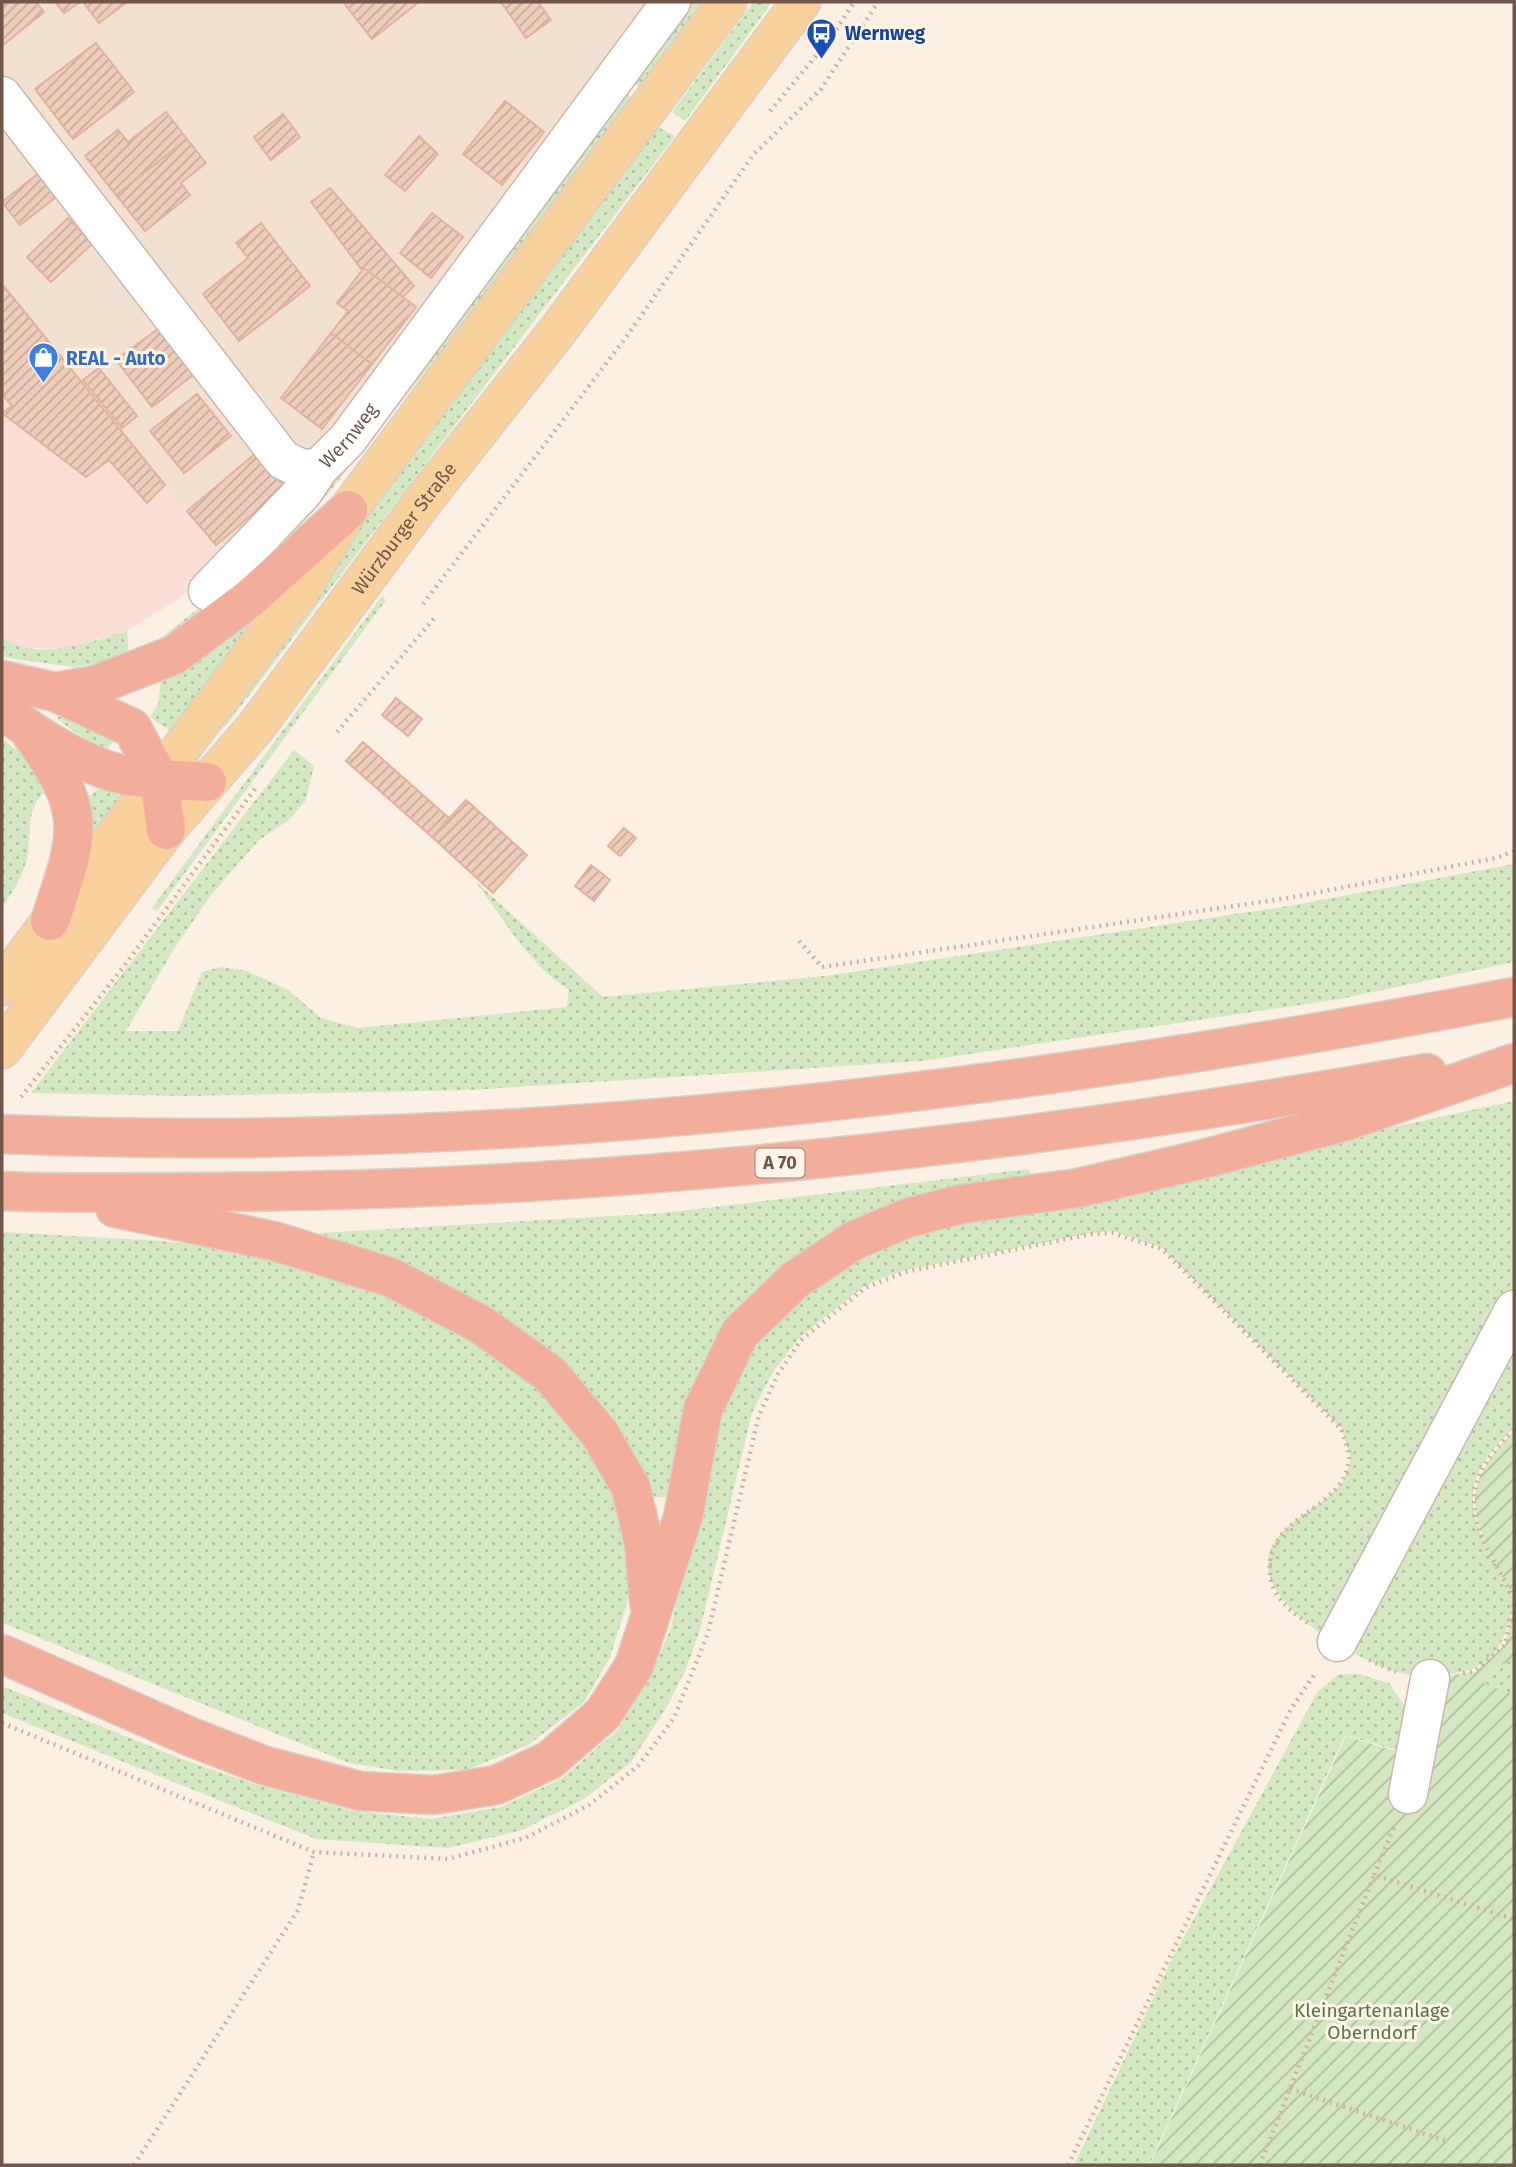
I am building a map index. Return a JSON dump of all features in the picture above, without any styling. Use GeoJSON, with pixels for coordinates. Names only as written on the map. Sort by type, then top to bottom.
{"type":"FeatureCollection","features":[{"type":"Feature","properties":{"kind":"highway"},"geometry":{"type":"LineString","coordinates":[[55,692],[96,685],[174,655],[249,599],[348,510]]}},
{"type":"Feature","properties":{"kind":"highway"},"geometry":{"type":"LineString","coordinates":[[2,680],[55,692],[132,728],[159,778],[166,830]]}},
{"type":"Feature","properties":{"kind":"highway"},"geometry":{"type":"LineString","coordinates":[[15,720],[104,769],[135,777],[207,782]]}},
{"type":"Feature","properties":{"kind":"highway"},"geometry":{"type":"LineString","coordinates":[[15,720],[56,768],[68,793],[73,814],[71,861],[50,921]]}},
{"type":"Feature","properties":{"kind":"highway"},"geometry":{"type":"LineString","coordinates":[[9,1118],[181,1138],[594,1122],[916,1093],[1134,1063],[1514,997]]}},
{"type":"Feature","properties":{"kind":"highway","name":"A 70"},"geometry":{"type":"LineString","coordinates":[[20,1192],[309,1192],[466,1186],[769,1164],[929,1148],[1133,1121],[1514,1056]]}},
{"type":"Feature","properties":{"kind":"highway"},"geometry":{"type":"LineString","coordinates":[[2,1654],[191,1737],[263,1765],[360,1791],[434,1795],[496,1785],[550,1760],[603,1714],[634,1666],[683,1517],[703,1409],[740,1333],[795,1280],[853,1241],[907,1218],[962,1204],[1078,1188],[1343,1122],[1514,1063]]}},
{"type":"Feature","properties":{"kind":"highway"},"geometry":{"type":"LineString","coordinates":[[20,1192],[274,1241],[335,1258],[390,1277],[480,1324],[550,1374],[600,1434],[631,1488],[644,1544],[650,1619]]}},
{"type":"Feature","properties":{"kind":"main road"},"geometry":{"type":"LineString","coordinates":[[2,986],[50,921],[91,872],[303,588],[348,510],[727,2]]}},
{"type":"Feature","properties":{"kind":"main road","name":"Würzburger Straße"},"geometry":{"type":"LineString","coordinates":[[10,1037],[166,830],[255,728],[424,500],[559,329],[801,2]]}},
{"type":"Feature","properties":{"kind":"street","name":"Wernweg"},"geometry":{"type":"LineString","coordinates":[[2,96],[283,460],[302,469],[319,468],[346,440],[671,2]]}},
{"type":"Feature","properties":{"kind":"street"},"geometry":{"type":"LineString","coordinates":[[208,591],[303,492],[319,468]]}},
{"type":"Feature","properties":{"kind":"street"},"geometry":{"type":"LineString","coordinates":[[1337,1642],[1514,1310]]}},
{"type":"Feature","properties":{"kind":"street"},"geometry":{"type":"LineString","coordinates":[[1408,1794],[1430,1679]]}},
{"type":"Feature","properties":{"kind":"path"},"geometry":{"type":"LineString","coordinates":[[424,604],[627,336],[753,155],[821,89],[878,2]]}},
{"type":"Feature","properties":{"kind":"path"},"geometry":{"type":"LineString","coordinates":[[817,55],[822,61]]}},
{"type":"Feature","properties":{"kind":"path"},"geometry":{"type":"LineString","coordinates":[[337,732],[436,616]]}},
{"type":"Feature","properties":{"kind":"path"},"geometry":{"type":"LineString","coordinates":[[799,941],[822,967],[1288,898],[1496,858],[1514,851]]}},
{"type":"Feature","properties":{"kind":"path"},"geometry":{"type":"LineString","coordinates":[[9,1118],[70,1032]]}},
{"type":"Feature","properties":{"kind":"path"},"geometry":{"type":"LineString","coordinates":[[2,1723],[314,1852],[447,1859],[525,1838],[589,1805],[638,1766],[674,1718],[708,1633],[759,1415],[778,1374],[801,1340],[864,1288],[905,1272],[1064,1239],[1113,1233],[1162,1249],[1341,1429],[1349,1460],[1342,1478],[1330,1493],[1283,1531],[1269,1555],[1271,1581],[1285,1608],[1337,1642],[1291,1709],[1068,2165]]}},
{"type":"Feature","properties":{"kind":"path"},"geometry":{"type":"LineString","coordinates":[[1514,1430],[1494,1449],[1478,1474],[1472,1503],[1482,1538],[1514,1598]]}},
{"type":"Feature","properties":{"kind":"path"},"geometry":{"type":"LineString","coordinates":[[1512,1624],[1514,1604]]}},
{"type":"Feature","properties":{"kind":"path"},"geometry":{"type":"LineString","coordinates":[[1260,2165],[1408,1794]]}},
{"type":"Feature","properties":{"kind":"path"},"geometry":{"type":"LineString","coordinates":[[134,2165],[298,1910],[314,1852]]}},
{"type":"Feature","properties":{"kind":"path"},"geometry":{"type":"LineString","coordinates":[[1374,1875],[1514,1919]]}},
{"type":"Feature","properties":{"kind":"path"},"geometry":{"type":"LineString","coordinates":[[1290,2089],[1447,2140]]}},
{"type":"Feature","properties":{"kind":"shaded area"},"geometry":{"type":"Polygon","coordinates":[[[2,2],[677,2],[334,471],[225,558],[2,284],[2,2]]]}},
{"type":"Feature","properties":{"kind":"shaded area","name":"REAL - Auto"},"geometry":{"type":"Polygon","coordinates":[[[2,284],[225,558],[178,599],[127,631],[66,649],[15,647],[2,637],[2,284]]]}},
{"type":"Feature","properties":{"kind":"green space"},"geometry":{"type":"Polygon","coordinates":[[[687,2],[701,2],[639,87],[629,81],[687,2]]]}},
{"type":"Feature","properties":{"kind":"green space"},"geometry":{"type":"Polygon","coordinates":[[[753,2],[772,2],[685,121],[672,112],[753,2]]]}},
{"type":"Feature","properties":{"kind":"green space"},"geometry":{"type":"Polygon","coordinates":[[[621,90],[631,97],[460,328],[326,496],[240,586],[203,618],[151,646],[224,588],[621,90]]]}},
{"type":"Feature","properties":{"kind":"green space"},"geometry":{"type":"Polygon","coordinates":[[[658,127],[675,136],[225,727],[217,720],[658,127]]]}},
{"type":"Feature","properties":{"kind":"green space"},"geometry":{"type":"Polygon","coordinates":[[[382,596],[386,600],[157,911],[152,908],[382,596]]]}},
{"type":"Feature","properties":{"kind":"green space"},"geometry":{"type":"Polygon","coordinates":[[[263,607],[176,735],[150,717],[158,704],[161,681],[183,669],[263,607]]]}},
{"type":"Feature","properties":{"kind":"green space"},"geometry":{"type":"Polygon","coordinates":[[[127,631],[129,658],[74,667],[2,657],[2,637],[31,649],[47,649],[80,645],[127,631]]]}},
{"type":"Feature","properties":{"kind":"green space"},"geometry":{"type":"Polygon","coordinates":[[[62,711],[117,736],[105,753],[57,719],[62,711]]]}},
{"type":"Feature","properties":{"kind":"green space"},"geometry":{"type":"Polygon","coordinates":[[[2,739],[22,754],[51,788],[36,802],[25,865],[2,908],[2,739]]]}},
{"type":"Feature","properties":{"kind":"green space"},"geometry":{"type":"Polygon","coordinates":[[[294,750],[314,766],[306,800],[290,819],[259,840],[211,895],[172,952],[126,1031],[178,1031],[202,972],[221,967],[247,971],[288,990],[321,1018],[358,1028],[567,1007],[569,990],[541,968],[475,881],[603,997],[825,976],[1289,906],[1514,864],[1514,962],[1340,999],[922,1061],[471,1090],[187,1096],[31,1093],[294,750]]]}},
{"type":"Feature","properties":{"kind":"green space"},"geometry":{"type":"Polygon","coordinates":[[[103,785],[126,800],[92,849],[88,797],[103,785]]]}},
{"type":"Feature","properties":{"kind":"green space"},"geometry":{"type":"Polygon","coordinates":[[[1514,1101],[1514,1428],[1497,1445],[1477,1476],[1473,1507],[1484,1542],[1509,1587],[1514,1602],[1507,1628],[1497,1649],[1482,1664],[1470,1669],[1424,1676],[1393,1671],[1333,1642],[1312,1627],[1278,1593],[1269,1574],[1269,1555],[1275,1541],[1285,1529],[1325,1499],[1346,1475],[1350,1456],[1342,1429],[1162,1248],[1113,1231],[1091,1233],[906,1270],[884,1277],[863,1287],[799,1338],[773,1372],[752,1413],[700,1630],[685,1671],[665,1710],[630,1763],[584,1799],[522,1830],[448,1848],[316,1839],[2,1713],[2,1686],[179,1758],[254,1784],[354,1811],[431,1819],[501,1807],[561,1779],[618,1730],[650,1676],[671,1628],[715,1413],[749,1343],[799,1289],[909,1232],[1514,1101]]]}},
{"type":"Feature","properties":{"kind":"green space"},"geometry":{"type":"Polygon","coordinates":[[[1028,1169],[1033,1176],[925,1196],[864,1216],[804,1252],[772,1278],[729,1321],[700,1367],[682,1422],[666,1497],[652,1498],[482,1305],[432,1277],[319,1233],[664,1213],[1028,1169]]]}},
{"type":"Feature","properties":{"kind":"green space"},"geometry":{"type":"Polygon","coordinates":[[[2,1232],[163,1241],[288,1258],[387,1287],[544,1384],[595,1443],[632,1548],[627,1603],[610,1657],[584,1702],[528,1745],[466,1770],[399,1771],[349,1763],[2,1623],[2,1232]]]}},
{"type":"Feature","properties":{"kind":"green space"},"geometry":{"type":"Polygon","coordinates":[[[1514,1431],[1514,1597],[1481,1531],[1476,1512],[1476,1493],[1481,1474],[1494,1453],[1514,1431]]]}},
{"type":"Feature","properties":{"kind":"green space","name":"Kleingartenanlage Oberndorf"},"geometry":{"type":"Polygon","coordinates":[[[1514,1606],[1514,1658],[1476,1680],[1514,1695],[1514,2165],[1150,2165],[1346,1736],[1415,1757],[1431,1679],[1476,1671],[1505,1645],[1514,1606]]]}},
{"type":"Feature","properties":{"kind":"green space"},"geometry":{"type":"Polygon","coordinates":[[[1514,1658],[1514,1695],[1475,1681],[1514,1658]]]}},
{"type":"Feature","properties":{"kind":"green space"},"geometry":{"type":"Polygon","coordinates":[[[1339,1674],[1359,1674],[1389,1683],[1415,1721],[1413,1755],[1345,1735],[1149,2165],[1074,2165],[1172,1959],[1318,1691],[1339,1674]]]}},
{"type":"Feature","properties":{"kind":"building"},"geometry":{"type":"Polygon","coordinates":[[[2,2],[36,2],[44,12],[3,45],[2,2]]]}},
{"type":"Feature","properties":{"kind":"building"},"geometry":{"type":"Polygon","coordinates":[[[55,2],[80,2],[64,13],[55,2]]]}},
{"type":"Feature","properties":{"kind":"building"},"geometry":{"type":"Polygon","coordinates":[[[83,2],[127,2],[99,23],[83,2]]]}},
{"type":"Feature","properties":{"kind":"building"},"geometry":{"type":"Polygon","coordinates":[[[343,2],[419,2],[372,39],[343,2]]]}},
{"type":"Feature","properties":{"kind":"building"},"geometry":{"type":"Polygon","coordinates":[[[501,2],[538,2],[551,20],[526,38],[501,2]]]}},
{"type":"Feature","properties":{"kind":"building"},"geometry":{"type":"Polygon","coordinates":[[[96,43],[134,92],[73,139],[35,89],[96,43]]]}},
{"type":"Feature","properties":{"kind":"building"},"geometry":{"type":"Polygon","coordinates":[[[505,101],[544,132],[502,185],[463,154],[505,101]]]}},
{"type":"Feature","properties":{"kind":"building"},"geometry":{"type":"Polygon","coordinates":[[[166,112],[187,139],[116,195],[85,156],[118,130],[128,142],[166,112]]]}},
{"type":"Feature","properties":{"kind":"building"},"geometry":{"type":"Polygon","coordinates":[[[283,114],[300,137],[271,160],[254,137],[283,114]]]}},
{"type":"Feature","properties":{"kind":"building"},"geometry":{"type":"Polygon","coordinates":[[[419,136],[438,154],[405,191],[385,175],[419,136]]]}},
{"type":"Feature","properties":{"kind":"building"},"geometry":{"type":"Polygon","coordinates":[[[187,139],[206,163],[181,183],[190,195],[145,231],[116,195],[187,139]]]}},
{"type":"Feature","properties":{"kind":"building"},"geometry":{"type":"Polygon","coordinates":[[[38,174],[56,197],[20,225],[2,202],[38,174]]]}},
{"type":"Feature","properties":{"kind":"building"},"geometry":{"type":"Polygon","coordinates":[[[330,188],[414,286],[403,297],[364,268],[362,270],[311,202],[330,188]]]}},
{"type":"Feature","properties":{"kind":"building"},"geometry":{"type":"Polygon","coordinates":[[[432,213],[463,237],[431,278],[400,253],[432,213]]]}},
{"type":"Feature","properties":{"kind":"building"},"geometry":{"type":"Polygon","coordinates":[[[68,218],[92,244],[51,282],[27,257],[68,218]]]}},
{"type":"Feature","properties":{"kind":"building"},"geometry":{"type":"Polygon","coordinates":[[[261,223],[310,286],[239,341],[203,294],[248,258],[236,243],[261,223]]]}},
{"type":"Feature","properties":{"kind":"building"},"geometry":{"type":"Polygon","coordinates":[[[364,268],[416,307],[372,364],[331,333],[348,311],[337,303],[364,268]]]}},
{"type":"Feature","properties":{"kind":"building"},"geometry":{"type":"Polygon","coordinates":[[[2,284],[165,485],[147,503],[109,460],[86,477],[2,413],[12,406],[2,394],[2,284]]]}},
{"type":"Feature","properties":{"kind":"building"},"geometry":{"type":"Polygon","coordinates":[[[158,329],[193,375],[152,407],[116,360],[158,329]]]}},
{"type":"Feature","properties":{"kind":"building"},"geometry":{"type":"Polygon","coordinates":[[[331,333],[372,364],[322,429],[281,398],[331,333]]]}},
{"type":"Feature","properties":{"kind":"building"},"geometry":{"type":"Polygon","coordinates":[[[99,368],[137,416],[122,428],[83,380],[99,368]]]}},
{"type":"Feature","properties":{"kind":"building"},"geometry":{"type":"Polygon","coordinates":[[[197,394],[231,436],[184,473],[150,431],[197,394]]]}},
{"type":"Feature","properties":{"kind":"building"},"geometry":{"type":"Polygon","coordinates":[[[256,453],[285,487],[216,545],[187,511],[256,453]]]}},
{"type":"Feature","properties":{"kind":"building"},"geometry":{"type":"Polygon","coordinates":[[[396,698],[422,719],[408,736],[382,715],[396,698]]]}},
{"type":"Feature","properties":{"kind":"building"},"geometry":{"type":"Polygon","coordinates":[[[363,742],[449,818],[432,837],[346,761],[363,742]]]}},
{"type":"Feature","properties":{"kind":"building"},"geometry":{"type":"Polygon","coordinates":[[[466,800],[527,855],[493,893],[432,837],[466,800]]]}},
{"type":"Feature","properties":{"kind":"building"},"geometry":{"type":"Polygon","coordinates":[[[624,828],[636,838],[620,856],[608,846],[624,828]]]}},
{"type":"Feature","properties":{"kind":"building"},"geometry":{"type":"Polygon","coordinates":[[[591,865],[610,880],[594,901],[575,886],[591,865]]]}},
{"type":"Feature","properties":{"kind":"place","name":"Wernweg"},"geometry":{"type":"Point","coordinates":[822,60]}},
{"type":"Feature","properties":{"kind":"place","name":"REAL - Auto"},"geometry":{"type":"Point","coordinates":[43,385]}}]}
